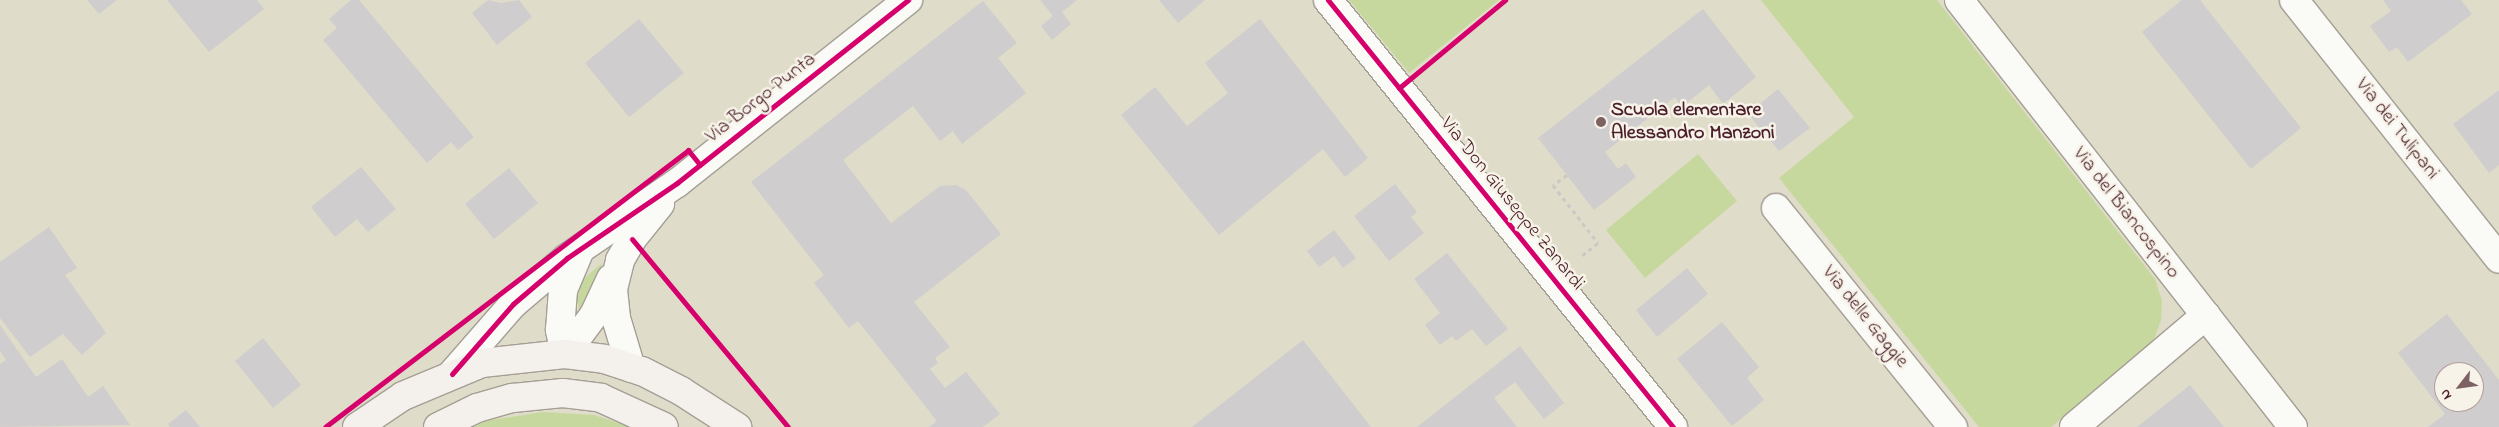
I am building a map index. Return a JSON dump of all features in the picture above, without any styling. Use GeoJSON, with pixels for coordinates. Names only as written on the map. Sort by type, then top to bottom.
{"type":"FeatureCollection","features":[{"type":"Feature","properties":{"kind":"street","name":"Via Borgo Punta"},"geometry":{"type":"LineString","coordinates":[[452,374],[513,304],[582,248],[677,184],[908,0]]}},
{"type":"Feature","properties":{"kind":"street","name":"Via Don Giuseppe Zanardi"},"geometry":{"type":"LineString","coordinates":[[1328,0],[1673,427]]}},
{"type":"Feature","properties":{"kind":"street","name":"Via del Biancospino"},"geometry":{"type":"LineString","coordinates":[[1959,0],[2294,427]]}},
{"type":"Feature","properties":{"kind":"street","name":"Via dei Tulipani"},"geometry":{"type":"LineString","coordinates":[[2294,0],[2499,259]]}},
{"type":"Feature","properties":{"kind":"street","name":"Via Borgo Punta"},"geometry":{"type":"LineString","coordinates":[[357,427],[403,396],[482,363],[565,354],[594,315],[620,260],[636,232],[677,184]]}},
{"type":"Feature","properties":{"kind":"street","name":"Via delle Gaggie"},"geometry":{"type":"LineString","coordinates":[[1776,208],[1953,427]]}},
{"type":"Feature","properties":{"kind":"street"},"geometry":{"type":"LineString","coordinates":[[563,393],[565,354],[560,330],[563,290],[582,248]]}},
{"type":"Feature","properties":{"kind":"street","name":"Via Borgo Punta"},"geometry":{"type":"LineString","coordinates":[[620,260],[613,289],[614,305],[631,368]]}},
{"type":"Feature","properties":{"kind":"street"},"geometry":{"type":"LineString","coordinates":[[2074,427],[2206,316]]}},
{"type":"Feature","properties":{"kind":"street"},"geometry":{"type":"LineString","coordinates":[[565,354],[604,359],[631,368],[681,391],[737,427]]}},
{"type":"Feature","properties":{"kind":"street"},"geometry":{"type":"LineString","coordinates":[[438,427],[477,408],[512,398],[563,393],[601,398],[664,427]]}},
{"type":"Feature","properties":{"kind":"path"},"geometry":{"type":"LineString","coordinates":[[1553,279],[1598,243],[1553,185],[1567,175]]}},
{"type":"Feature","properties":{"kind":"green space"},"geometry":{"type":"Polygon","coordinates":[[[1349,0],[1499,0],[1409,73],[1349,0]]]}},
{"type":"Feature","properties":{"kind":"green space"},"geometry":{"type":"Polygon","coordinates":[[[1761,0],[1937,0],[2155,279],[2162,301],[2161,320],[2155,337],[2145,351],[2051,427],[1979,427],[1779,178],[1854,117],[1761,0]]]}},
{"type":"Feature","properties":{"kind":"green space"},"geometry":{"type":"Polygon","coordinates":[[[1698,154],[1737,201],[1645,278],[1606,230],[1698,154]]]}},
{"type":"Feature","properties":{"kind":"green space"},"geometry":{"type":"Polygon","coordinates":[[[602,263],[591,298],[584,332],[574,287],[602,263]]]}},
{"type":"Feature","properties":{"kind":"green space"},"geometry":{"type":"Polygon","coordinates":[[[543,412],[594,415],[631,427],[474,427],[485,421],[543,412]]]}},
{"type":"Feature","properties":{"kind":"building"},"geometry":{"type":"Polygon","coordinates":[[[87,0],[117,0],[99,14],[87,0]]]}},
{"type":"Feature","properties":{"kind":"building"},"geometry":{"type":"Polygon","coordinates":[[[167,0],[257,0],[264,9],[209,52],[167,0]]]}},
{"type":"Feature","properties":{"kind":"building"},"geometry":{"type":"Polygon","coordinates":[[[351,0],[359,0],[474,137],[458,150],[451,142],[427,163],[323,40],[337,28],[329,19],[351,0]]]}},
{"type":"Feature","properties":{"kind":"building"},"geometry":{"type":"Polygon","coordinates":[[[488,0],[501,3],[519,0],[532,17],[497,45],[472,13],[488,0]]]}},
{"type":"Feature","properties":{"kind":"building"},"geometry":{"type":"Polygon","coordinates":[[[1040,0],[1077,0],[1062,12],[1071,24],[1052,40],[1041,26],[1053,16],[1040,0]]]}},
{"type":"Feature","properties":{"kind":"building"},"geometry":{"type":"Polygon","coordinates":[[[1159,0],[1205,0],[1178,23],[1159,0]]]}},
{"type":"Feature","properties":{"kind":"building"},"geometry":{"type":"Polygon","coordinates":[[[2182,0],[2200,0],[2301,128],[2251,169],[2142,32],[2182,0]]]}},
{"type":"Feature","properties":{"kind":"building"},"geometry":{"type":"Polygon","coordinates":[[[2383,0],[2461,0],[2472,14],[2408,62],[2397,47],[2389,52],[2370,26],[2391,11],[2383,0]]]}},
{"type":"Feature","properties":{"kind":"building"},"geometry":{"type":"Polygon","coordinates":[[[983,1],[1017,43],[998,58],[1026,93],[962,144],[953,131],[940,141],[913,106],[843,160],[891,223],[940,186],[956,185],[966,190],[1001,234],[914,302],[950,347],[935,358],[938,363],[930,369],[945,388],[966,372],[1000,414],[983,427],[929,427],[937,421],[858,321],[849,328],[814,283],[824,275],[751,182],[983,1]]]}},
{"type":"Feature","properties":{"kind":"building","name":"Scuola elementare Alessandro Manzoni"},"geometry":{"type":"Polygon","coordinates":[[[1703,9],[1756,77],[1723,104],[1709,85],[1682,107],[1675,97],[1605,152],[1618,169],[1626,163],[1636,177],[1594,210],[1538,138],[1703,9]]]}},
{"type":"Feature","properties":{"kind":"building"},"geometry":{"type":"Polygon","coordinates":[[[639,19],[684,73],[629,117],[585,63],[639,19]]]}},
{"type":"Feature","properties":{"kind":"building"},"geometry":{"type":"Polygon","coordinates":[[[1260,19],[1368,158],[1345,177],[1323,149],[1219,235],[1121,115],[1155,87],[1187,126],[1228,93],[1205,63],[1260,19]]]}},
{"type":"Feature","properties":{"kind":"building"},"geometry":{"type":"Polygon","coordinates":[[[1778,89],[1810,128],[1779,151],[1748,114],[1778,89]]]}},
{"type":"Feature","properties":{"kind":"building"},"geometry":{"type":"Polygon","coordinates":[[[2499,90],[2499,165],[2489,173],[2453,124],[2499,90]]]}},
{"type":"Feature","properties":{"kind":"building"},"geometry":{"type":"Polygon","coordinates":[[[361,167],[396,209],[368,232],[357,219],[335,237],[311,207],[361,167]]]}},
{"type":"Feature","properties":{"kind":"building"},"geometry":{"type":"Polygon","coordinates":[[[509,168],[538,203],[494,239],[465,204],[509,168]]]}},
{"type":"Feature","properties":{"kind":"building"},"geometry":{"type":"Polygon","coordinates":[[[1395,184],[1417,212],[1411,217],[1424,233],[1389,261],[1354,216],[1395,184]]]}},
{"type":"Feature","properties":{"kind":"building"},"geometry":{"type":"Polygon","coordinates":[[[49,227],[77,268],[65,275],[106,333],[82,355],[63,334],[30,357],[0,318],[0,262],[49,227]]]}},
{"type":"Feature","properties":{"kind":"building"},"geometry":{"type":"Polygon","coordinates":[[[1334,230],[1356,258],[1343,268],[1334,256],[1319,267],[1307,251],[1334,230]]]}},
{"type":"Feature","properties":{"kind":"building"},"geometry":{"type":"Polygon","coordinates":[[[1447,253],[1508,329],[1486,346],[1472,329],[1456,341],[1452,336],[1440,345],[1425,325],[1440,313],[1414,279],[1447,253]]]}},
{"type":"Feature","properties":{"kind":"building"},"geometry":{"type":"Polygon","coordinates":[[[1687,268],[1708,294],[1657,337],[1636,310],[1687,268]]]}},
{"type":"Feature","properties":{"kind":"building"},"geometry":{"type":"Polygon","coordinates":[[[2447,314],[2499,380],[2499,427],[2428,427],[2445,414],[2443,412],[2484,412],[2484,362],[2434,362],[2434,400],[2398,353],[2447,314]]]}},
{"type":"Feature","properties":{"kind":"building"},"geometry":{"type":"Polygon","coordinates":[[[1722,322],[1759,367],[1747,378],[1764,400],[1732,426],[1677,359],[1722,322]]]}},
{"type":"Feature","properties":{"kind":"building"},"geometry":{"type":"Polygon","coordinates":[[[0,325],[36,377],[62,359],[88,397],[103,386],[130,425],[0,427],[0,364],[6,360],[0,351],[0,325]]]}},
{"type":"Feature","properties":{"kind":"building"},"geometry":{"type":"Polygon","coordinates":[[[263,338],[301,385],[273,408],[235,361],[263,338]]]}},
{"type":"Feature","properties":{"kind":"building"},"geometry":{"type":"Polygon","coordinates":[[[1303,340],[1371,427],[1192,427],[1303,340]]]}},
{"type":"Feature","properties":{"kind":"building"},"geometry":{"type":"Polygon","coordinates":[[[1520,346],[1564,403],[1544,419],[1515,382],[1494,398],[1517,427],[1417,427],[1520,346]]]}},
{"type":"Feature","properties":{"kind":"building"},"geometry":{"type":"Polygon","coordinates":[[[2190,385],[2224,427],[2137,427],[2190,385]]]}},
{"type":"Feature","properties":{"kind":"building"},"geometry":{"type":"Polygon","coordinates":[[[186,410],[200,427],[170,427],[168,424],[186,410]]]}},
{"type":"Feature","properties":{"kind":"cycle path"},"geometry":{"type":"LineString","coordinates":[[452,374],[513,304],[567,258],[677,183],[908,0]]}},
{"type":"Feature","properties":{"kind":"cycle path"},"geometry":{"type":"LineString","coordinates":[[1328,0],[1673,427]]}},
{"type":"Feature","properties":{"kind":"cycle path"},"geometry":{"type":"LineString","coordinates":[[1399,88],[1505,0]]}},
{"type":"Feature","properties":{"kind":"cycle path"},"geometry":{"type":"LineString","coordinates":[[325,427],[688,150],[700,165]]}},
{"type":"Feature","properties":{"kind":"cycle path"},"geometry":{"type":"LineString","coordinates":[[632,239],[788,427]]}},
{"type":"Feature","properties":{"kind":"place","name":"Scuola elementare Alessandro Manzoni"},"geometry":{"type":"Point","coordinates":[1601,122]}}]}
